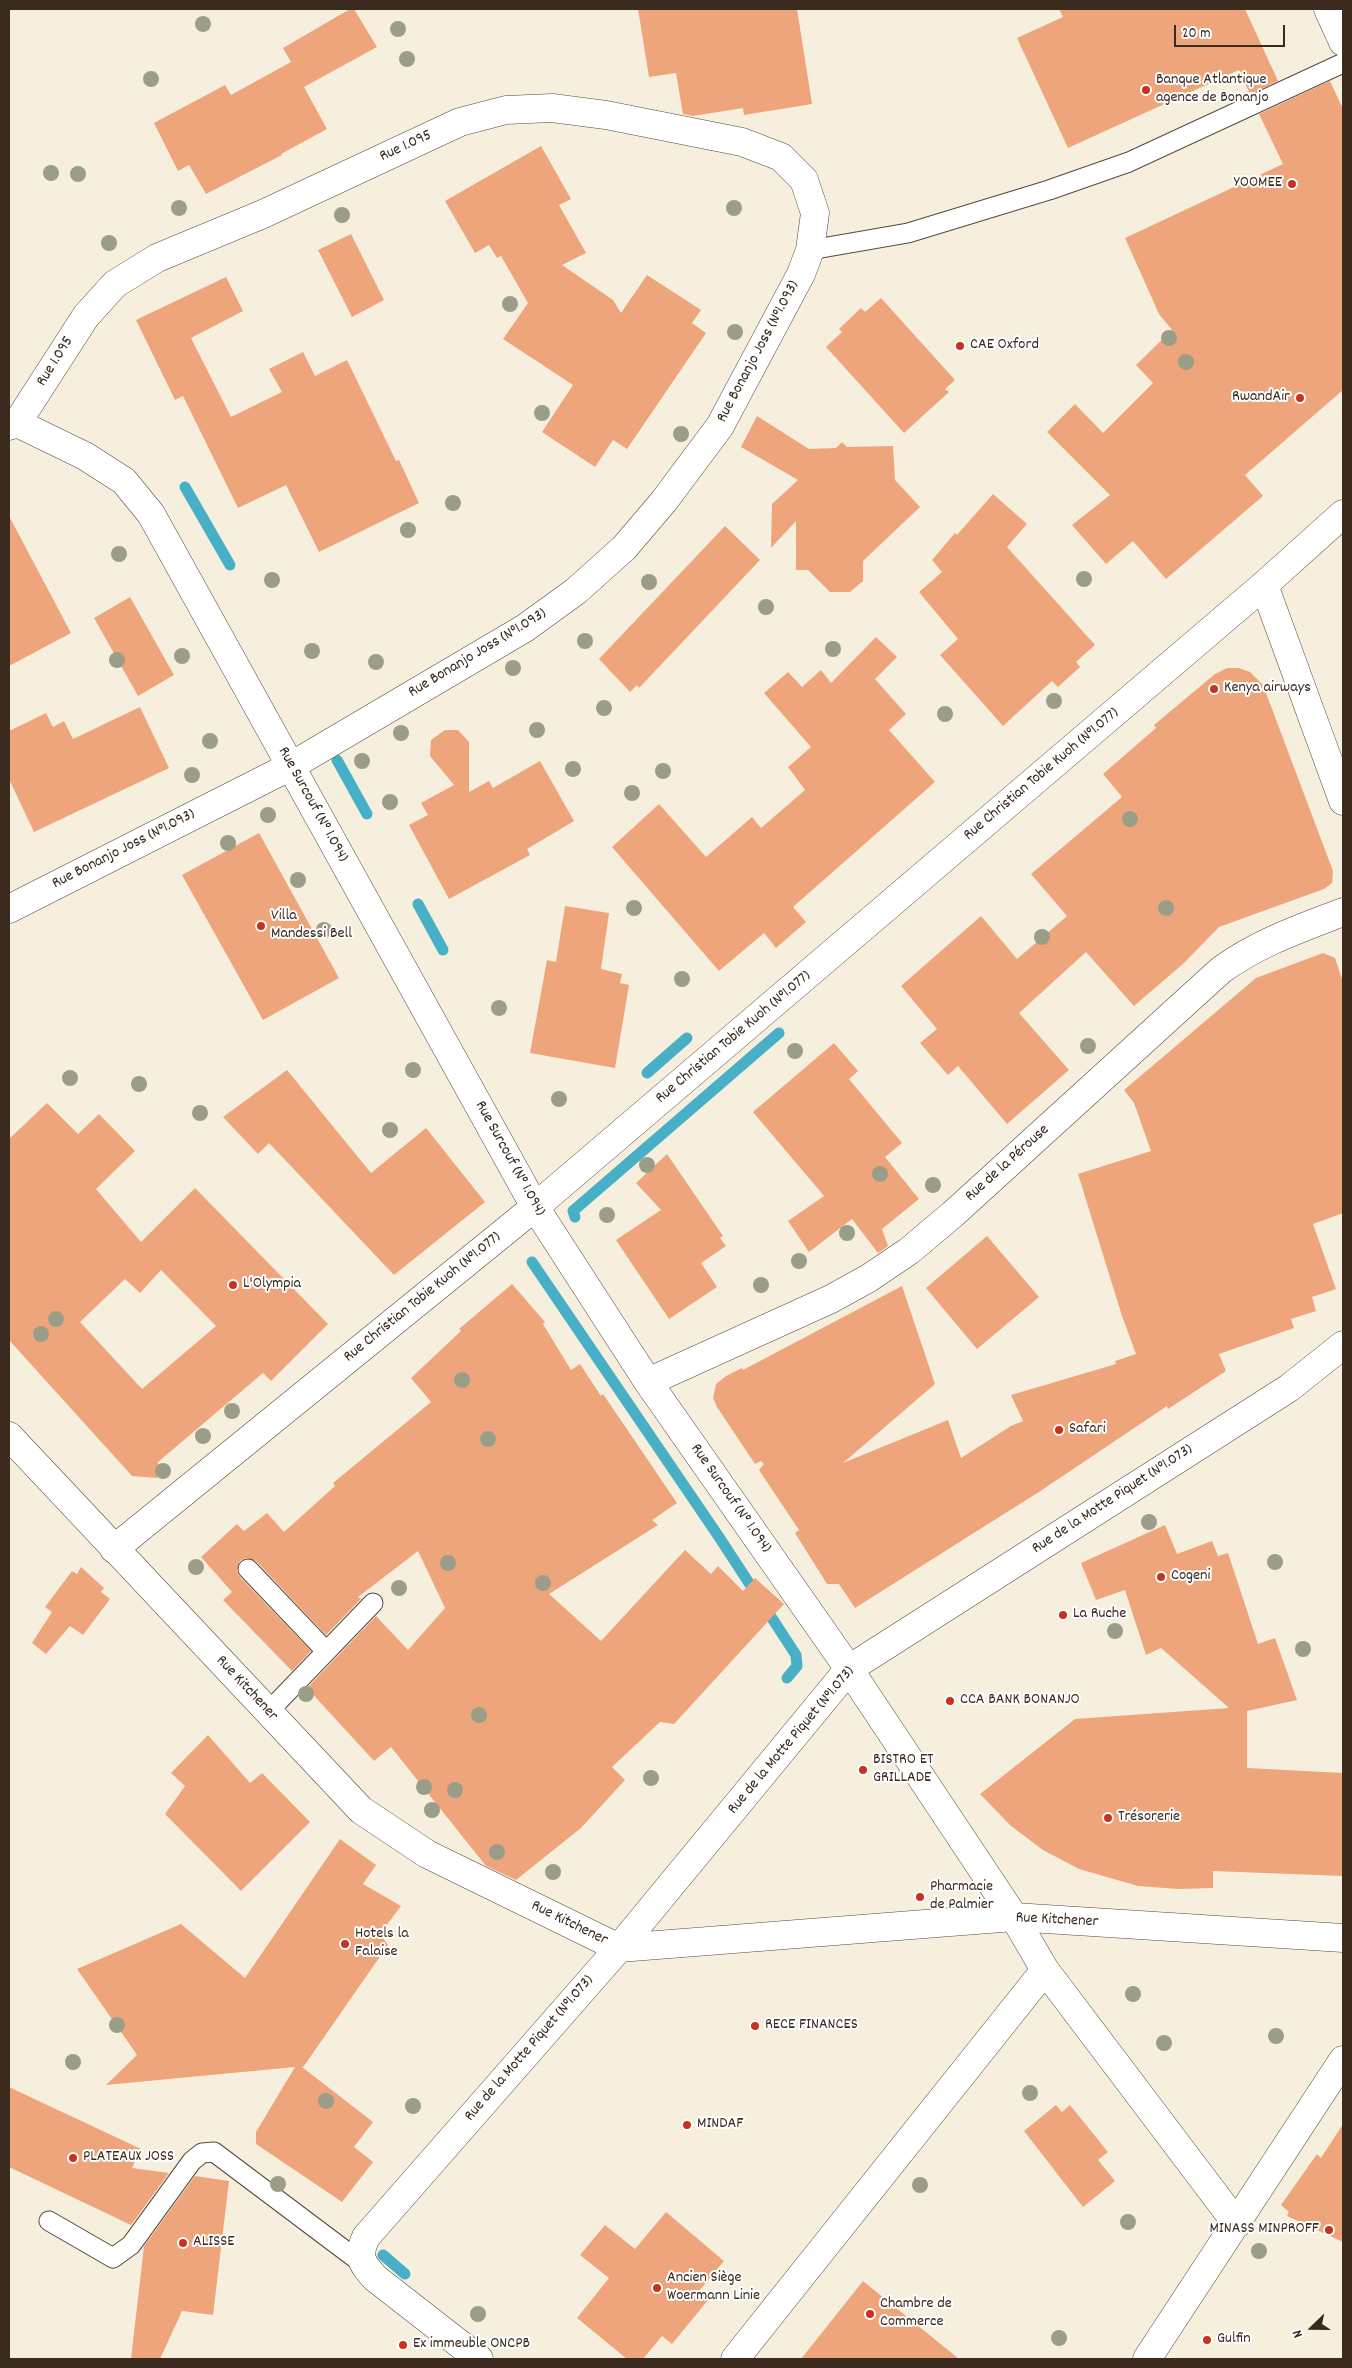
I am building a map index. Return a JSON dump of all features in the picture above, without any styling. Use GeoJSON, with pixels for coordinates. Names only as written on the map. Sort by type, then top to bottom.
{"type":"FeatureCollection","features":[{"type":"Feature","properties":{"kind":"street"},"geometry":{"type":"LineString","coordinates":[[1328,9],[1343,42]]}},
{"type":"Feature","properties":{"kind":"street","name":"Rue 1.095"},"geometry":{"type":"LineString","coordinates":[[13,424],[86,316],[115,284],[157,258],[264,214],[460,122],[506,110],[552,108],[606,115],[742,142],[782,157],[804,180],[815,213],[810,250]]}},
{"type":"Feature","properties":{"kind":"street","name":"Rue Bonanjo Joss (N°1.093)"},"geometry":{"type":"LineString","coordinates":[[9,909],[291,766],[525,628],[576,591],[624,548],[664,501],[720,426],[792,290],[810,250]]}},
{"type":"Feature","properties":{"kind":"street","name":"Rue Surcouf (N° 1.094)"},"geometry":{"type":"LineString","coordinates":[[13,424],[85,456],[124,481],[151,514],[535,1207],[648,1382],[849,1669],[1014,1917],[1045,1970],[1237,2224]]}},
{"type":"Feature","properties":{"kind":"street","name":"Rue Christian Tobie Kuoh (N°1.077)"},"geometry":{"type":"LineString","coordinates":[[114,1549],[535,1207],[1264,585],[1343,514]]}},
{"type":"Feature","properties":{"kind":"street"},"geometry":{"type":"LineString","coordinates":[[1264,585],[1343,801]]}},
{"type":"Feature","properties":{"kind":"street","name":"Rue de la Pérouse"},"geometry":{"type":"LineString","coordinates":[[648,1382],[831,1299],[869,1278],[909,1251],[953,1214],[1221,970],[1246,952],[1276,937],[1343,912]]}},
{"type":"Feature","properties":{"kind":"street","name":"Rue de la Motte Piquet (N°1.073)"},"geometry":{"type":"LineString","coordinates":[[363,2264],[360,2250],[366,2237],[618,1948],[849,1669],[1289,1388],[1343,1345]]}},
{"type":"Feature","properties":{"kind":"street","name":"Rue Kitchener"},"geometry":{"type":"LineString","coordinates":[[9,1436],[361,1810],[427,1854],[618,1948],[1014,1917],[1343,1938]]}},
{"type":"Feature","properties":{"kind":"street"},"geometry":{"type":"LineString","coordinates":[[735,2359],[1045,1970]]}},
{"type":"Feature","properties":{"kind":"street"},"geometry":{"type":"LineString","coordinates":[[1147,2359],[1343,2060]]}},
{"type":"Feature","properties":{"kind":"street"},"geometry":{"type":"LineString","coordinates":[[363,2264],[374,2278],[479,2359]]}},
{"type":"Feature","properties":{"kind":"lane"},"geometry":{"type":"LineString","coordinates":[[810,250],[908,233],[1049,190],[1129,162],[1343,62]]}},
{"type":"Feature","properties":{"kind":"lane"},"geometry":{"type":"LineString","coordinates":[[248,1569],[326,1651]]}},
{"type":"Feature","properties":{"kind":"lane"},"geometry":{"type":"LineString","coordinates":[[268,1712],[373,1602]]}},
{"type":"Feature","properties":{"kind":"lane"},"geometry":{"type":"LineString","coordinates":[[49,2220],[112,2258],[131,2246],[192,2161],[202,2153],[214,2152],[363,2264]]}},
{"type":"Feature","properties":{"kind":"building"},"geometry":{"type":"Polygon","coordinates":[[[350,9],[354,9],[377,47],[304,87],[327,129],[282,155],[206,194],[189,165],[178,171],[154,123],[225,85],[231,95],[291,62],[283,48],[350,9]]]}},
{"type":"Feature","properties":{"kind":"building"},"geometry":{"type":"Polygon","coordinates":[[[638,9],[797,9],[812,104],[744,115],[743,108],[693,116],[683,114],[676,73],[649,77],[638,9]]]}},
{"type":"Feature","properties":{"kind":"building","name":"Banque Atlantique agence de Bonanjo"},"geometry":{"type":"Polygon","coordinates":[[[1059,9],[1245,9],[1278,81],[1250,94],[1239,70],[1068,148],[1017,38],[1063,17],[1059,9]]]}},
{"type":"Feature","properties":{"kind":"building"},"geometry":{"type":"Polygon","coordinates":[[[1330,81],[1343,109],[1343,390],[1245,475],[1263,496],[1166,579],[1133,541],[1106,564],[1072,525],[1110,495],[1047,432],[1075,404],[1103,433],[1153,383],[1136,365],[1172,330],[1159,314],[1125,238],[1283,164],[1259,114],[1330,81]]]}},
{"type":"Feature","properties":{"kind":"building"},"geometry":{"type":"Polygon","coordinates":[[[541,146],[571,199],[559,205],[586,253],[562,265],[613,300],[621,313],[647,275],[701,310],[692,323],[706,333],[627,449],[613,440],[595,467],[542,432],[573,385],[503,339],[528,303],[501,256],[497,258],[489,245],[475,253],[445,201],[541,146]]]}},
{"type":"Feature","properties":{"kind":"building"},"geometry":{"type":"Polygon","coordinates":[[[351,234],[384,300],[352,317],[318,250],[351,234]]]}},
{"type":"Feature","properties":{"kind":"building"},"geometry":{"type":"Polygon","coordinates":[[[226,277],[243,311],[191,338],[231,417],[282,392],[269,369],[303,352],[315,376],[347,360],[396,461],[399,460],[419,503],[319,552],[286,485],[238,508],[183,396],[175,400],[136,320],[226,277]]]}},
{"type":"Feature","properties":{"kind":"building"},"geometry":{"type":"Polygon","coordinates":[[[881,298],[955,380],[945,389],[949,392],[904,433],[826,347],[842,332],[839,329],[861,308],[865,312],[881,298]]]}},
{"type":"Feature","properties":{"kind":"building"},"geometry":{"type":"Polygon","coordinates":[[[757,416],[809,449],[836,448],[842,442],[847,447],[893,446],[895,480],[920,507],[863,561],[863,581],[850,592],[830,592],[808,570],[796,570],[796,521],[771,548],[772,504],[798,480],[741,447],[757,416]]]}},
{"type":"Feature","properties":{"kind":"building"},"geometry":{"type":"Polygon","coordinates":[[[993,494],[1027,524],[1007,547],[1095,645],[1076,662],[1080,667],[1058,687],[1052,681],[1003,726],[940,655],[958,639],[919,592],[942,572],[932,560],[993,494]]]}},
{"type":"Feature","properties":{"kind":"building"},"geometry":{"type":"Polygon","coordinates":[[[9,516],[71,633],[9,666],[9,516]]]}},
{"type":"Feature","properties":{"kind":"building"},"geometry":{"type":"Polygon","coordinates":[[[725,526],[760,560],[639,688],[637,685],[630,692],[599,659],[725,526]]]}},
{"type":"Feature","properties":{"kind":"building"},"geometry":{"type":"Polygon","coordinates":[[[130,597],[174,675],[138,696],[94,618],[130,597]]]}},
{"type":"Feature","properties":{"kind":"building"},"geometry":{"type":"Polygon","coordinates":[[[876,637],[897,657],[875,679],[906,714],[889,730],[935,782],[793,907],[806,922],[776,948],[764,933],[719,971],[612,847],[659,804],[706,857],[752,817],[761,828],[805,790],[788,767],[811,747],[764,693],[788,672],[802,687],[821,670],[831,683],[876,637]]]}},
{"type":"Feature","properties":{"kind":"building"},"geometry":{"type":"Polygon","coordinates":[[[1227,668],[1239,668],[1250,672],[1263,685],[1333,871],[1332,883],[1324,889],[1219,927],[1184,963],[1134,1006],[1086,952],[1019,1013],[1069,1070],[1007,1124],[958,1066],[948,1075],[920,1043],[937,1029],[901,986],[981,916],[1017,959],[1067,916],[1031,874],[1122,797],[1103,774],[1156,728],[1154,725],[1215,674],[1227,668]]]}},
{"type":"Feature","properties":{"kind":"building"},"geometry":{"type":"Polygon","coordinates":[[[140,707],[169,768],[34,832],[9,779],[9,731],[46,713],[53,727],[64,721],[73,739],[140,707]]]}},
{"type":"Feature","properties":{"kind":"building"},"geometry":{"type":"Polygon","coordinates":[[[445,730],[458,730],[469,742],[469,792],[489,781],[493,788],[540,761],[574,821],[527,849],[530,855],[449,899],[409,825],[428,815],[421,803],[454,785],[430,756],[431,740],[445,730]]]}},
{"type":"Feature","properties":{"kind":"building","name":"Villa Mandessi Bell"},"geometry":{"type":"Polygon","coordinates":[[[259,833],[339,978],[263,1020],[182,875],[259,833]]]}},
{"type":"Feature","properties":{"kind":"building"},"geometry":{"type":"Polygon","coordinates":[[[565,906],[609,913],[601,969],[622,974],[620,983],[629,985],[615,1068],[530,1053],[547,960],[556,962],[565,906]]]}},
{"type":"Feature","properties":{"kind":"building"},"geometry":{"type":"Polygon","coordinates":[[[1323,953],[1335,958],[1343,982],[1343,1213],[1313,1224],[1336,1289],[1312,1297],[1316,1311],[1291,1319],[1294,1328],[1219,1354],[1226,1371],[1168,1409],[1167,1406],[1042,1490],[855,1608],[839,1584],[827,1584],[795,1533],[799,1530],[759,1470],[764,1464],[761,1461],[755,1464],[717,1407],[713,1398],[716,1384],[726,1376],[742,1368],[743,1370],[902,1286],[935,1384],[843,1463],[948,1420],[961,1458],[1011,1426],[1023,1421],[1011,1395],[1116,1364],[1115,1361],[1136,1354],[1122,1316],[1078,1174],[1151,1151],[1134,1103],[1124,1090],[1256,978],[1323,953]]]}},
{"type":"Feature","properties":{"kind":"building"},"geometry":{"type":"Polygon","coordinates":[[[834,1043],[858,1071],[849,1079],[902,1143],[885,1157],[919,1199],[882,1229],[888,1246],[878,1253],[852,1219],[809,1252],[788,1221],[824,1196],[753,1112],[834,1043]]]}},
{"type":"Feature","properties":{"kind":"building"},"geometry":{"type":"Polygon","coordinates":[[[287,1070],[371,1173],[426,1128],[485,1202],[394,1275],[269,1143],[258,1154],[223,1117],[287,1070]]]}},
{"type":"Feature","properties":{"kind":"building"},"geometry":{"type":"Polygon","coordinates":[[[47,1103],[78,1134],[99,1114],[135,1151],[96,1189],[141,1242],[195,1188],[328,1324],[271,1381],[263,1373],[158,1462],[157,1478],[132,1476],[9,1340],[9,1139],[47,1103]],[[161,1270],[140,1293],[125,1279],[80,1322],[142,1389],[216,1326],[161,1270]]]}},
{"type":"Feature","properties":{"kind":"building"},"geometry":{"type":"Polygon","coordinates":[[[667,1154],[723,1236],[720,1238],[726,1246],[701,1263],[717,1287],[669,1319],[616,1240],[661,1210],[636,1183],[667,1154]]]}},
{"type":"Feature","properties":{"kind":"building"},"geometry":{"type":"Polygon","coordinates":[[[987,1236],[1039,1297],[977,1349],[926,1288],[987,1236]]]}},
{"type":"Feature","properties":{"kind":"building"},"geometry":{"type":"Polygon","coordinates":[[[512,1284],[545,1322],[543,1324],[571,1370],[580,1364],[601,1396],[603,1394],[677,1503],[652,1520],[658,1525],[549,1594],[601,1641],[685,1550],[711,1574],[718,1566],[743,1591],[755,1578],[784,1604],[674,1724],[660,1722],[612,1767],[625,1780],[581,1828],[516,1880],[486,1866],[391,1747],[374,1761],[307,1688],[376,1616],[408,1650],[445,1608],[418,1551],[358,1597],[361,1599],[326,1635],[256,1561],[246,1558],[240,1561],[237,1571],[240,1577],[311,1651],[292,1671],[223,1600],[232,1592],[201,1557],[237,1524],[244,1531],[267,1513],[284,1532],[335,1486],[333,1483],[431,1402],[411,1378],[461,1331],[459,1329],[512,1284]]]}},
{"type":"Feature","properties":{"kind":"building"},"geometry":{"type":"Polygon","coordinates":[[[1165,1525],[1177,1554],[1212,1541],[1218,1556],[1228,1553],[1258,1644],[1275,1638],[1297,1700],[1247,1711],[1247,1768],[1343,1773],[1343,1876],[1213,1871],[1213,1888],[1178,1889],[1138,1886],[1079,1869],[1043,1850],[1011,1826],[980,1794],[1075,1719],[1229,1708],[1161,1648],[1146,1655],[1125,1590],[1096,1600],[1081,1563],[1165,1525]]]}},
{"type":"Feature","properties":{"kind":"building"},"geometry":{"type":"Polygon","coordinates":[[[81,1567],[104,1588],[101,1592],[110,1599],[83,1635],[70,1626],[46,1654],[32,1643],[52,1612],[45,1607],[72,1571],[77,1574],[81,1567]]]}},
{"type":"Feature","properties":{"kind":"building"},"geometry":{"type":"Polygon","coordinates":[[[208,1735],[250,1783],[262,1773],[310,1822],[241,1891],[165,1814],[185,1786],[171,1773],[208,1735]]]}},
{"type":"Feature","properties":{"kind":"building"},"geometry":{"type":"Polygon","coordinates":[[[340,1839],[376,1865],[363,1884],[401,1906],[380,1934],[388,1945],[302,2067],[373,2122],[354,2147],[373,2162],[342,2202],[256,2144],[256,2132],[295,2067],[106,2085],[137,2055],[77,1969],[181,1924],[245,1978],[340,1839]]]}},
{"type":"Feature","properties":{"kind":"building","name":"PLATEAUX JOSS"},"geometry":{"type":"Polygon","coordinates":[[[9,2087],[141,2149],[132,2168],[169,2173],[131,2225],[9,2167],[9,2087]]]}},
{"type":"Feature","properties":{"kind":"building"},"geometry":{"type":"Polygon","coordinates":[[[1056,2105],[1062,2112],[1070,2105],[1108,2152],[1098,2160],[1115,2181],[1083,2207],[1024,2131],[1056,2105]]]}},
{"type":"Feature","properties":{"kind":"building"},"geometry":{"type":"Polygon","coordinates":[[[1343,2124],[1343,2242],[1287,2216],[1289,2212],[1281,2205],[1317,2154],[1321,2158],[1343,2124]]]}},
{"type":"Feature","properties":{"kind":"building","name":"ALISSE"},"geometry":{"type":"Polygon","coordinates":[[[195,2176],[229,2181],[213,2315],[182,2311],[160,2359],[131,2359],[144,2246],[195,2176]]]}},
{"type":"Feature","properties":{"kind":"building","name":"Ancien Siège Woermann Linie"},"geometry":{"type":"Polygon","coordinates":[[[666,2212],[724,2261],[699,2291],[709,2299],[672,2344],[662,2336],[643,2359],[627,2359],[577,2318],[609,2278],[580,2255],[605,2225],[635,2249],[666,2212]]]}},
{"type":"Feature","properties":{"kind":"building","name":"Chambre de Commerce"},"geometry":{"type":"Polygon","coordinates":[[[863,2281],[959,2359],[801,2359],[863,2281]]]}},
{"type":"Feature","properties":{"kind":"waterway"},"geometry":{"type":"LineString","coordinates":[[185,487],[230,565]]}},
{"type":"Feature","properties":{"kind":"waterway"},"geometry":{"type":"LineString","coordinates":[[337,760],[367,814]]}},
{"type":"Feature","properties":{"kind":"waterway"},"geometry":{"type":"LineString","coordinates":[[418,904],[443,950]]}},
{"type":"Feature","properties":{"kind":"waterway"},"geometry":{"type":"LineString","coordinates":[[575,1217],[573,1211],[779,1033]]}},
{"type":"Feature","properties":{"kind":"waterway"},"geometry":{"type":"LineString","coordinates":[[647,1073],[687,1038]]}},
{"type":"Feature","properties":{"kind":"waterway"},"geometry":{"type":"LineString","coordinates":[[532,1262],[719,1537],[796,1655],[797,1666],[787,1678]]}},
{"type":"Feature","properties":{"kind":"waterway"},"geometry":{"type":"LineString","coordinates":[[383,2255],[405,2274]]}},
{"type":"Feature","properties":{"kind":"place","name":"Banque Atlantique agence de Bonanjo"},"geometry":{"type":"Point","coordinates":[1146,90]}},
{"type":"Feature","properties":{"kind":"place","name":"YOOMEE"},"geometry":{"type":"Point","coordinates":[1292,184]}},
{"type":"Feature","properties":{"kind":"place","name":"CAE Oxford"},"geometry":{"type":"Point","coordinates":[960,346]}},
{"type":"Feature","properties":{"kind":"place","name":"RwandAir"},"geometry":{"type":"Point","coordinates":[1300,398]}},
{"type":"Feature","properties":{"kind":"place","name":"Kenya airways"},"geometry":{"type":"Point","coordinates":[1214,689]}},
{"type":"Feature","properties":{"kind":"place","name":"Villa Mandessi Bell"},"geometry":{"type":"Point","coordinates":[261,926]}},
{"type":"Feature","properties":{"kind":"place","name":"L'Olympia"},"geometry":{"type":"Point","coordinates":[233,1285]}},
{"type":"Feature","properties":{"kind":"place","name":"Safari"},"geometry":{"type":"Point","coordinates":[1059,1430]}},
{"type":"Feature","properties":{"kind":"place","name":"Cogeni"},"geometry":{"type":"Point","coordinates":[1161,1577]}},
{"type":"Feature","properties":{"kind":"place","name":"La Ruche"},"geometry":{"type":"Point","coordinates":[1063,1615]}},
{"type":"Feature","properties":{"kind":"place","name":"CCA BANK BONANJO"},"geometry":{"type":"Point","coordinates":[950,1701]}},
{"type":"Feature","properties":{"kind":"place","name":"BISTRO ET GRILLADE"},"geometry":{"type":"Point","coordinates":[863,1770]}},
{"type":"Feature","properties":{"kind":"place","name":"Trésorerie"},"geometry":{"type":"Point","coordinates":[1108,1818]}},
{"type":"Feature","properties":{"kind":"place","name":"Pharmacie de Palmier"},"geometry":{"type":"Point","coordinates":[920,1897]}},
{"type":"Feature","properties":{"kind":"place","name":"Hotels la Falaise"},"geometry":{"type":"Point","coordinates":[345,1944]}},
{"type":"Feature","properties":{"kind":"place","name":"RECE FINANCES"},"geometry":{"type":"Point","coordinates":[755,2026]}},
{"type":"Feature","properties":{"kind":"place","name":"MINDAF"},"geometry":{"type":"Point","coordinates":[687,2125]}},
{"type":"Feature","properties":{"kind":"place","name":"PLATEAUX JOSS"},"geometry":{"type":"Point","coordinates":[73,2158]}},
{"type":"Feature","properties":{"kind":"place","name":"MINASS MINPROFF"},"geometry":{"type":"Point","coordinates":[1329,2230]}},
{"type":"Feature","properties":{"kind":"place","name":"ALISSE"},"geometry":{"type":"Point","coordinates":[183,2243]}},
{"type":"Feature","properties":{"kind":"place","name":"Ancien Siège Woermann Linie"},"geometry":{"type":"Point","coordinates":[657,2288]}},
{"type":"Feature","properties":{"kind":"place","name":"Chambre de Commerce"},"geometry":{"type":"Point","coordinates":[870,2314]}},
{"type":"Feature","properties":{"kind":"place","name":"Gulfin"},"geometry":{"type":"Point","coordinates":[1207,2340]}},
{"type":"Feature","properties":{"kind":"place","name":"Ex immeuble ONCPB"},"geometry":{"type":"Point","coordinates":[403,2345]}}]}
